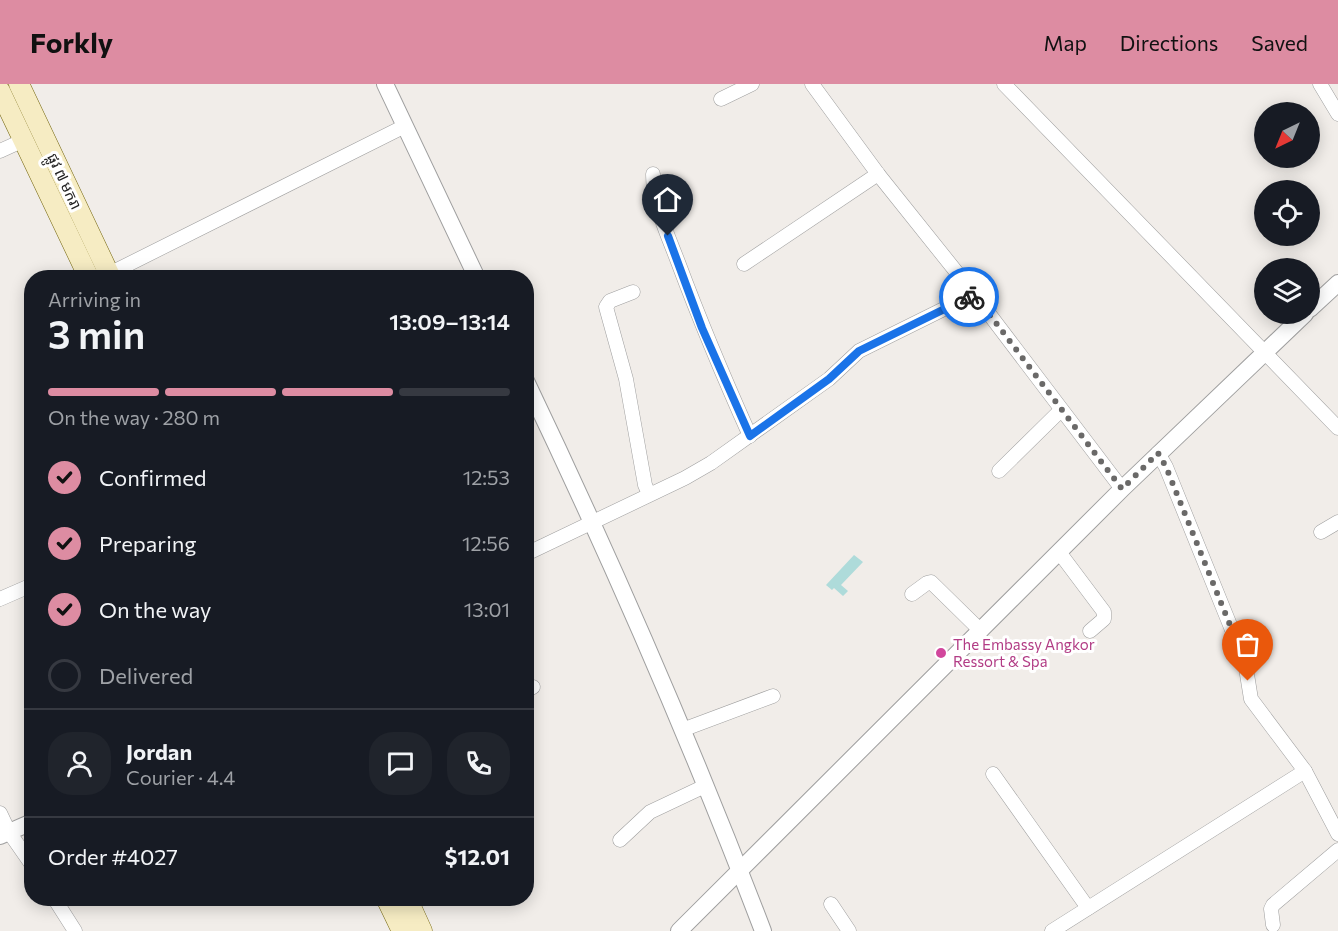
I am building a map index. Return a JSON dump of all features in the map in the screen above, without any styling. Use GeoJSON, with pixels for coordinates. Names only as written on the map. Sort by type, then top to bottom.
{"type":"FeatureCollection","features":[{"type":"Feature","properties":{"kind":"main road","name":"ផ្លូវ ៧ មករា"},"geometry":{"type":"LineString","coordinates":[[19,84],[107,270]]}},
{"type":"Feature","properties":{"kind":"main road","name":"ផ្លូវ ៧ មករា"},"geometry":{"type":"LineString","coordinates":[[0,91],[85,270]]}},
{"type":"Feature","properties":{"kind":"main road"},"geometry":{"type":"LineString","coordinates":[[390,906],[402,931]]}},
{"type":"Feature","properties":{"kind":"main road"},"geometry":{"type":"LineString","coordinates":[[411,906],[422,931]]}},
{"type":"Feature","properties":{"kind":"street"},"geometry":{"type":"LineString","coordinates":[[384,84],[473,270]]}},
{"type":"Feature","properties":{"kind":"street"},"geometry":{"type":"LineString","coordinates":[[721,99],[752,84]]}},
{"type":"Feature","properties":{"kind":"street"},"geometry":{"type":"LineString","coordinates":[[812,84],[1122,489]]}},
{"type":"Feature","properties":{"kind":"street"},"geometry":{"type":"LineString","coordinates":[[1004,84],[1338,428]]}},
{"type":"Feature","properties":{"kind":"street"},"geometry":{"type":"LineString","coordinates":[[1320,84],[1338,114]]}},
{"type":"Feature","properties":{"kind":"street"},"geometry":{"type":"LineString","coordinates":[[122,270],[405,126]]}},
{"type":"Feature","properties":{"kind":"street"},"geometry":{"type":"LineString","coordinates":[[0,151],[24,140]]}},
{"type":"Feature","properties":{"kind":"street"},"geometry":{"type":"LineString","coordinates":[[653,174],[653,188],[661,217],[698,318],[750,436]]}},
{"type":"Feature","properties":{"kind":"street"},"geometry":{"type":"LineString","coordinates":[[744,264],[879,174]]}},
{"type":"Feature","properties":{"kind":"street"},"geometry":{"type":"LineString","coordinates":[[1320,300],[1338,283]]}},
{"type":"Feature","properties":{"kind":"street"},"geometry":{"type":"LineString","coordinates":[[633,292],[610,301],[606,307],[626,379],[645,485],[650,494]]}},
{"type":"Feature","properties":{"kind":"street"},"geometry":{"type":"LineString","coordinates":[[534,550],[711,463],[829,379],[859,351],[974,294]]}},
{"type":"Feature","properties":{"kind":"street"},"geometry":{"type":"LineString","coordinates":[[678,931],[741,871],[1158,453],[1294,324]]}},
{"type":"Feature","properties":{"kind":"street"},"geometry":{"type":"LineString","coordinates":[[534,398],[593,520],[741,871],[764,931]]}},
{"type":"Feature","properties":{"kind":"street"},"geometry":{"type":"LineString","coordinates":[[999,471],[1061,410]]}},
{"type":"Feature","properties":{"kind":"street"},"geometry":{"type":"LineString","coordinates":[[1158,453],[1166,467],[1245,662],[1251,699],[1256,710],[1305,771],[1338,834]]}},
{"type":"Feature","properties":{"kind":"street"},"geometry":{"type":"LineString","coordinates":[[1321,532],[1338,522]]}},
{"type":"Feature","properties":{"kind":"street"},"geometry":{"type":"LineString","coordinates":[[1059,552],[1104,612],[1104,619],[1090,631]]}},
{"type":"Feature","properties":{"kind":"street"},"geometry":{"type":"LineString","coordinates":[[912,594],[931,582],[981,631]]}},
{"type":"Feature","properties":{"kind":"street"},"geometry":{"type":"LineString","coordinates":[[0,599],[24,588]]}},
{"type":"Feature","properties":{"kind":"street"},"geometry":{"type":"LineString","coordinates":[[682,730],[773,696]]}},
{"type":"Feature","properties":{"kind":"street"},"geometry":{"type":"LineString","coordinates":[[1054,930],[1305,771]]}},
{"type":"Feature","properties":{"kind":"street"},"geometry":{"type":"LineString","coordinates":[[993,774],[1088,908]]}},
{"type":"Feature","properties":{"kind":"street"},"geometry":{"type":"LineString","coordinates":[[620,840],[650,812],[705,786]]}},
{"type":"Feature","properties":{"kind":"street"},"geometry":{"type":"LineString","coordinates":[[0,813],[5,834],[24,856]]}},
{"type":"Feature","properties":{"kind":"street"},"geometry":{"type":"LineString","coordinates":[[5,834],[24,826]]}},
{"type":"Feature","properties":{"kind":"street"},"geometry":{"type":"LineString","coordinates":[[1273,925],[1271,909],[1273,905],[1338,849]]}},
{"type":"Feature","properties":{"kind":"street"},"geometry":{"type":"LineString","coordinates":[[831,904],[849,931]]}},
{"type":"Feature","properties":{"kind":"street"},"geometry":{"type":"LineString","coordinates":[[59,906],[75,931]]}},
{"type":"Feature","properties":{"kind":"water"},"geometry":{"type":"Polygon","coordinates":[[[854,555],[863,562],[841,585],[848,591],[843,596],[834,588],[832,590],[826,585],[854,555]]]}},
{"type":"Feature","properties":{"kind":"way so far"},"geometry":{"type":"LineString","coordinates":[[969,297],[974,294],[1122,489],[1158,453],[1166,467],[1245,662],[1248,681]]}},
{"type":"Feature","properties":{"kind":"place","name":"The Embassy Angkor Ressort & Spa"},"geometry":{"type":"Point","coordinates":[941,653]}},
{"type":"Feature","properties":{"kind":"route"},"geometry":{"type":"LineString","coordinates":[[668,236],[702,328],[750,436],[780,412],[829,379],[859,351],[969,297]]}}]}
